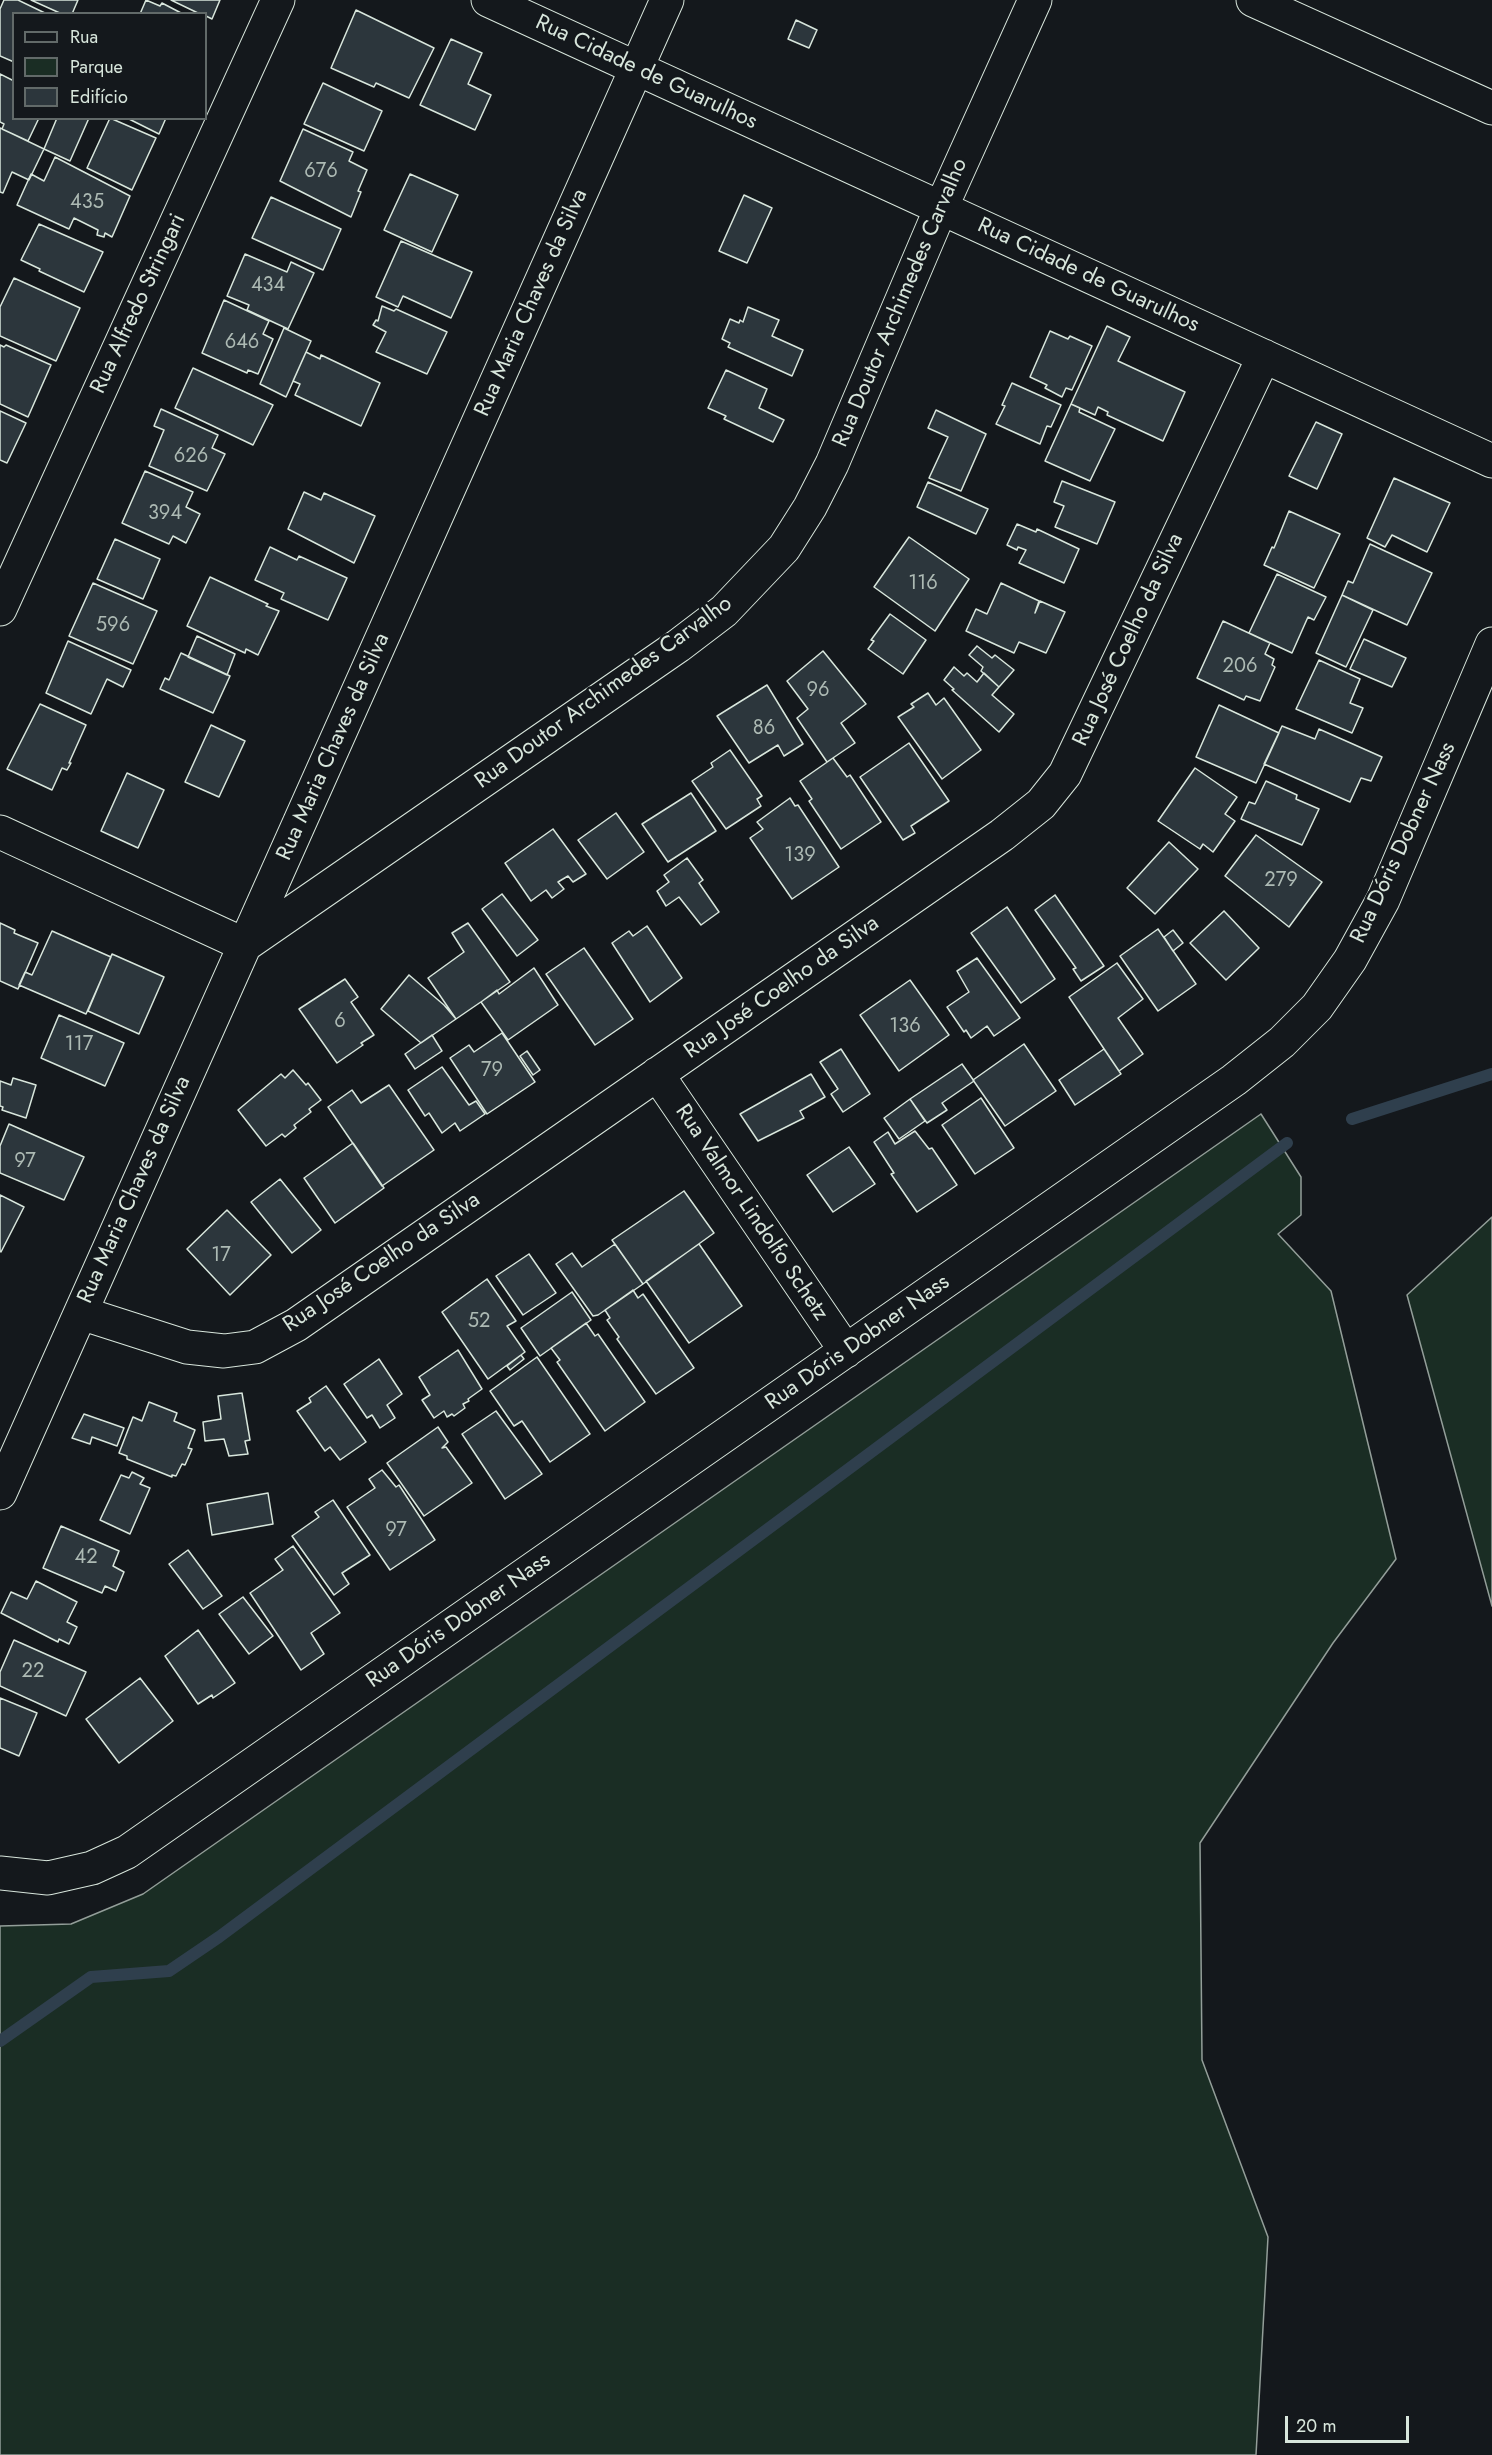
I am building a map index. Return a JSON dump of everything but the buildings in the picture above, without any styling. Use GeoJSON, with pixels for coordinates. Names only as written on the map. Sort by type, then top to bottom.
{"type":"FeatureCollection","features":[{"type":"Feature","properties":{"kind":"street","name":"Rua Alfredo Stringari"},"geometry":{"type":"LineString","coordinates":[[0,609],[278,0]]}},
{"type":"Feature","properties":{"kind":"street","name":"Rua Cidade de Guarulhos"},"geometry":{"type":"LineString","coordinates":[[488,0],[1492,461]]}},
{"type":"Feature","properties":{"kind":"street","name":"Rua Maria Chaves da Silva"},"geometry":{"type":"LineString","coordinates":[[0,1493],[668,0]]}},
{"type":"Feature","properties":{"kind":"street","name":"Rua Doutor Archimedes Carvalho"},"geometry":{"type":"LineString","coordinates":[[245,945],[678,646],[724,611],[757,579],[784,548],[810,507],[832,464],[941,208],[1035,0]]}},
{"type":"Feature","properties":{"kind":"street"},"geometry":{"type":"LineString","coordinates":[[1253,0],[1492,108]]}},
{"type":"Feature","properties":{"kind":"street","name":"Rua José Coelho da Silva"},"geometry":{"type":"LineString","coordinates":[[81,1313],[187,1347],[224,1351],[255,1347],[296,1325],[993,842],[1041,804],[1065,774],[1264,356]]}},
{"type":"Feature","properties":{"kind":"street","name":"Rua Dóris Dobner Nass"},"geometry":{"type":"LineString","coordinates":[[0,1873],[48,1878],[92,1868],[127,1852],[1234,1080],[1282,1042],[1317,1007],[1350,960],[1383,900],[1492,644]]}},
{"type":"Feature","properties":{"kind":"street"},"geometry":{"type":"LineString","coordinates":[[0,832],[245,945]]}},
{"type":"Feature","properties":{"kind":"street","name":"Rua Valmor Lindolfo Schetz"},"geometry":{"type":"LineString","coordinates":[[657,1074],[846,1351]]}},
{"type":"Feature","properties":{"kind":"green space"},"geometry":{"type":"Polygon","coordinates":[[[1261,1114],[1301,1177],[1301,1215],[1278,1234],[1331,1291],[1396,1559],[1333,1643],[1200,1843],[1202,2060],[1268,2237],[1256,2455],[0,2455],[0,1926],[71,1924],[143,1894],[1261,1114]]]}},
{"type":"Feature","properties":{"kind":"green space"},"geometry":{"type":"Polygon","coordinates":[[[1492,1217],[1492,1606],[1407,1295],[1492,1217]]]}},
{"type":"Feature","properties":{"kind":"waterway"},"geometry":{"type":"LineString","coordinates":[[1352,1119],[1492,1074]]}},
{"type":"Feature","properties":{"kind":"waterway"},"geometry":{"type":"LineString","coordinates":[[0,2041],[91,1977],[169,1971],[219,1937],[1287,1143]]}}]}
